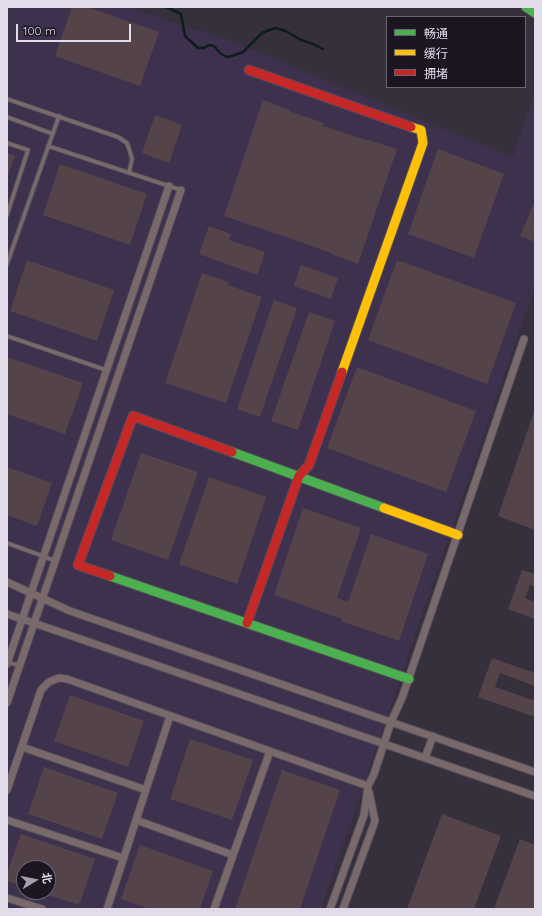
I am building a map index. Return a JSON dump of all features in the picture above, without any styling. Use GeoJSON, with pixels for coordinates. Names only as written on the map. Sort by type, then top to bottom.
{"type":"FeatureCollection","features":[{"type":"Feature","properties":{"kind":"street"},"geometry":{"type":"LineString","coordinates":[[526,7],[535,13]]}},
{"type":"Feature","properties":{"kind":"street"},"geometry":{"type":"LineString","coordinates":[[247,623],[299,476],[309,465],[423,143],[421,130],[249,70]]}},
{"type":"Feature","properties":{"kind":"street"},"geometry":{"type":"LineString","coordinates":[[7,663],[169,186]]}},
{"type":"Feature","properties":{"kind":"street"},"geometry":{"type":"LineString","coordinates":[[7,704],[181,190]]}},
{"type":"Feature","properties":{"kind":"street"},"geometry":{"type":"LineString","coordinates":[[330,909],[364,815],[368,786],[374,774],[391,722],[409,679],[524,339]]}},
{"type":"Feature","properties":{"kind":"street"},"geometry":{"type":"LineString","coordinates":[[409,679],[78,564],[133,416],[458,535]]}},
{"type":"Feature","properties":{"kind":"street"},"geometry":{"type":"LineString","coordinates":[[7,582],[70,611],[535,772]]}},
{"type":"Feature","properties":{"kind":"street"},"geometry":{"type":"LineString","coordinates":[[7,614],[535,796]]}},
{"type":"Feature","properties":{"kind":"street"},"geometry":{"type":"LineString","coordinates":[[7,790],[42,690],[49,682],[56,679],[67,679],[368,786]]}},
{"type":"Feature","properties":{"kind":"street"},"geometry":{"type":"LineString","coordinates":[[107,909],[170,716]]}},
{"type":"Feature","properties":{"kind":"street"},"geometry":{"type":"LineString","coordinates":[[425,758],[433,736]]}},
{"type":"Feature","properties":{"kind":"street"},"geometry":{"type":"LineString","coordinates":[[22,747],[146,790]]}},
{"type":"Feature","properties":{"kind":"street"},"geometry":{"type":"LineString","coordinates":[[214,909],[270,751]]}},
{"type":"Feature","properties":{"kind":"street"},"geometry":{"type":"LineString","coordinates":[[343,909],[375,822],[368,786]]}},
{"type":"Feature","properties":{"kind":"street"},"geometry":{"type":"LineString","coordinates":[[7,820],[123,858]]}},
{"type":"Feature","properties":{"kind":"street"},"geometry":{"type":"LineString","coordinates":[[136,820],[233,855]]}},
{"type":"Feature","properties":{"kind":"street"},"geometry":{"type":"LineString","coordinates":[[7,898],[42,909]]}},
{"type":"Feature","properties":{"kind":"lane"},"geometry":{"type":"LineString","coordinates":[[7,99],[118,137],[127,143],[130,152],[132,159],[129,173]]}},
{"type":"Feature","properties":{"kind":"lane"},"geometry":{"type":"LineString","coordinates":[[7,264],[59,116]]}},
{"type":"Feature","properties":{"kind":"lane"},"geometry":{"type":"LineString","coordinates":[[7,117],[53,134]]}},
{"type":"Feature","properties":{"kind":"lane"},"geometry":{"type":"LineString","coordinates":[[7,143],[28,150],[7,215]]}},
{"type":"Feature","properties":{"kind":"lane"},"geometry":{"type":"LineString","coordinates":[[48,146],[181,190]]}},
{"type":"Feature","properties":{"kind":"lane"},"geometry":{"type":"LineString","coordinates":[[7,336],[106,370]]}},
{"type":"Feature","properties":{"kind":"lane"},"geometry":{"type":"LineString","coordinates":[[7,543],[56,560]]}},
{"type":"Feature","properties":{"kind":"lane"},"geometry":{"type":"LineString","coordinates":[[7,663],[20,666]]}},
{"type":"Feature","properties":{"kind":"shaded area"},"geometry":{"type":"Polygon","coordinates":[[[7,7],[127,7],[234,42],[513,157],[535,92],[535,286],[321,909],[7,909],[7,7]]]}},
{"type":"Feature","properties":{"kind":"building"},"geometry":{"type":"Polygon","coordinates":[[[72,7],[87,7],[159,32],[140,86],[55,56],[72,7]]]}},
{"type":"Feature","properties":{"kind":"building"},"geometry":{"type":"Polygon","coordinates":[[[263,100],[324,123],[323,126],[397,149],[358,264],[295,240],[224,216],[263,100]]]}},
{"type":"Feature","properties":{"kind":"building"},"geometry":{"type":"Polygon","coordinates":[[[155,115],[182,125],[169,163],[142,153],[155,115]]]}},
{"type":"Feature","properties":{"kind":"building"},"geometry":{"type":"Polygon","coordinates":[[[438,149],[504,174],[474,258],[408,234],[438,149]]]}},
{"type":"Feature","properties":{"kind":"building"},"geometry":{"type":"Polygon","coordinates":[[[7,153],[15,156],[8,175],[7,175],[7,153]]]}},
{"type":"Feature","properties":{"kind":"building"},"geometry":{"type":"Polygon","coordinates":[[[60,164],[147,194],[130,245],[43,215],[60,164]]]}},
{"type":"Feature","properties":{"kind":"building"},"geometry":{"type":"Polygon","coordinates":[[[535,201],[535,242],[520,236],[535,201]]]}},
{"type":"Feature","properties":{"kind":"building"},"geometry":{"type":"Polygon","coordinates":[[[209,226],[231,234],[229,240],[265,252],[257,275],[199,254],[209,226]]]}},
{"type":"Feature","properties":{"kind":"building"},"geometry":{"type":"Polygon","coordinates":[[[27,260],[114,290],[97,341],[10,311],[27,260]]]}},
{"type":"Feature","properties":{"kind":"building"},"geometry":{"type":"Polygon","coordinates":[[[397,260],[516,303],[487,384],[368,340],[397,260]]]}},
{"type":"Feature","properties":{"kind":"building"},"geometry":{"type":"Polygon","coordinates":[[[301,265],[338,278],[331,299],[294,286],[301,265]]]}},
{"type":"Feature","properties":{"kind":"building"},"geometry":{"type":"Polygon","coordinates":[[[202,273],[228,282],[228,285],[262,297],[226,403],[165,383],[202,273]]]}},
{"type":"Feature","properties":{"kind":"building"},"geometry":{"type":"Polygon","coordinates":[[[274,300],[297,308],[260,417],[237,409],[274,300]]]}},
{"type":"Feature","properties":{"kind":"building"},"geometry":{"type":"Polygon","coordinates":[[[309,312],[335,321],[298,430],[271,421],[309,312]]]}},
{"type":"Feature","properties":{"kind":"building"},"geometry":{"type":"Polygon","coordinates":[[[7,357],[83,383],[65,434],[7,414],[7,357]]]}},
{"type":"Feature","properties":{"kind":"building"},"geometry":{"type":"Polygon","coordinates":[[[357,367],[476,411],[446,492],[327,448],[357,367]]]}},
{"type":"Feature","properties":{"kind":"building"},"geometry":{"type":"Polygon","coordinates":[[[535,412],[535,530],[498,516],[535,412]]]}},
{"type":"Feature","properties":{"kind":"building"},"geometry":{"type":"Polygon","coordinates":[[[141,453],[198,472],[168,560],[111,540],[141,453]]]}},
{"type":"Feature","properties":{"kind":"building"},"geometry":{"type":"Polygon","coordinates":[[[7,467],[52,483],[37,526],[7,515],[7,467]]]}},
{"type":"Feature","properties":{"kind":"building"},"geometry":{"type":"Polygon","coordinates":[[[209,477],[266,497],[237,584],[179,564],[209,477]]]}},
{"type":"Feature","properties":{"kind":"building"},"geometry":{"type":"Polygon","coordinates":[[[303,508],[361,528],[337,598],[348,602],[371,534],[428,554],[399,641],[341,621],[342,619],[274,595],[303,508]]]}},
{"type":"Feature","properties":{"kind":"building"},"geometry":{"type":"Polygon","coordinates":[[[522,570],[535,574],[535,587],[530,585],[525,598],[535,602],[535,619],[508,609],[522,570]]]}},
{"type":"Feature","properties":{"kind":"building"},"geometry":{"type":"Polygon","coordinates":[[[492,658],[535,673],[535,686],[500,673],[495,687],[535,701],[535,717],[478,697],[492,658]]]}},
{"type":"Feature","properties":{"kind":"building"},"geometry":{"type":"Polygon","coordinates":[[[70,695],[144,721],[128,767],[54,741],[70,695]]]}},
{"type":"Feature","properties":{"kind":"building"},"geometry":{"type":"Polygon","coordinates":[[[190,739],[253,760],[232,820],[170,799],[190,739]]]}},
{"type":"Feature","properties":{"kind":"building"},"geometry":{"type":"Polygon","coordinates":[[[44,767],[118,793],[102,839],[28,814],[44,767]]]}},
{"type":"Feature","properties":{"kind":"building"},"geometry":{"type":"Polygon","coordinates":[[[282,770],[340,790],[300,909],[235,909],[282,770]]]}},
{"type":"Feature","properties":{"kind":"building"},"geometry":{"type":"Polygon","coordinates":[[[442,814],[501,836],[474,909],[407,909],[442,814]]]}},
{"type":"Feature","properties":{"kind":"building"},"geometry":{"type":"Polygon","coordinates":[[[21,834],[95,859],[79,905],[56,898],[56,860],[16,860],[16,884],[7,881],[7,873],[21,834]]]}},
{"type":"Feature","properties":{"kind":"building"},"geometry":{"type":"Polygon","coordinates":[[[520,839],[535,845],[535,909],[494,909],[520,839]]]}},
{"type":"Feature","properties":{"kind":"building"},"geometry":{"type":"Polygon","coordinates":[[[140,845],[213,871],[200,909],[150,909],[121,899],[140,845]]]}},
{"type":"Feature","properties":{"kind":"waterway"},"geometry":{"type":"LineString","coordinates":[[166,7],[181,14],[185,36],[198,48],[204,48],[209,45],[214,46],[221,54],[227,57],[243,52],[262,33],[275,28],[286,31],[299,39],[323,49]]}},
{"type":"Feature","properties":{"kind":"traffic: fast"},"geometry":{"type":"LineString","coordinates":[[526,7],[535,13]]}},
{"type":"Feature","properties":{"kind":"traffic: fast"},"geometry":{"type":"LineString","coordinates":[[232,452],[384,508]]}},
{"type":"Feature","properties":{"kind":"traffic: fast"},"geometry":{"type":"LineString","coordinates":[[110,576],[409,679]]}},
{"type":"Feature","properties":{"kind":"traffic: slow"},"geometry":{"type":"LineString","coordinates":[[342,372],[423,143],[421,130],[411,127]]}},
{"type":"Feature","properties":{"kind":"traffic: slow"},"geometry":{"type":"LineString","coordinates":[[384,508],[458,535]]}},
{"type":"Feature","properties":{"kind":"traffic: jam"},"geometry":{"type":"LineString","coordinates":[[249,70],[411,127]]}},
{"type":"Feature","properties":{"kind":"traffic: jam"},"geometry":{"type":"LineString","coordinates":[[247,623],[299,476],[309,465],[342,372]]}},
{"type":"Feature","properties":{"kind":"traffic: jam"},"geometry":{"type":"LineString","coordinates":[[110,576],[78,565],[133,416],[232,452]]}}]}
